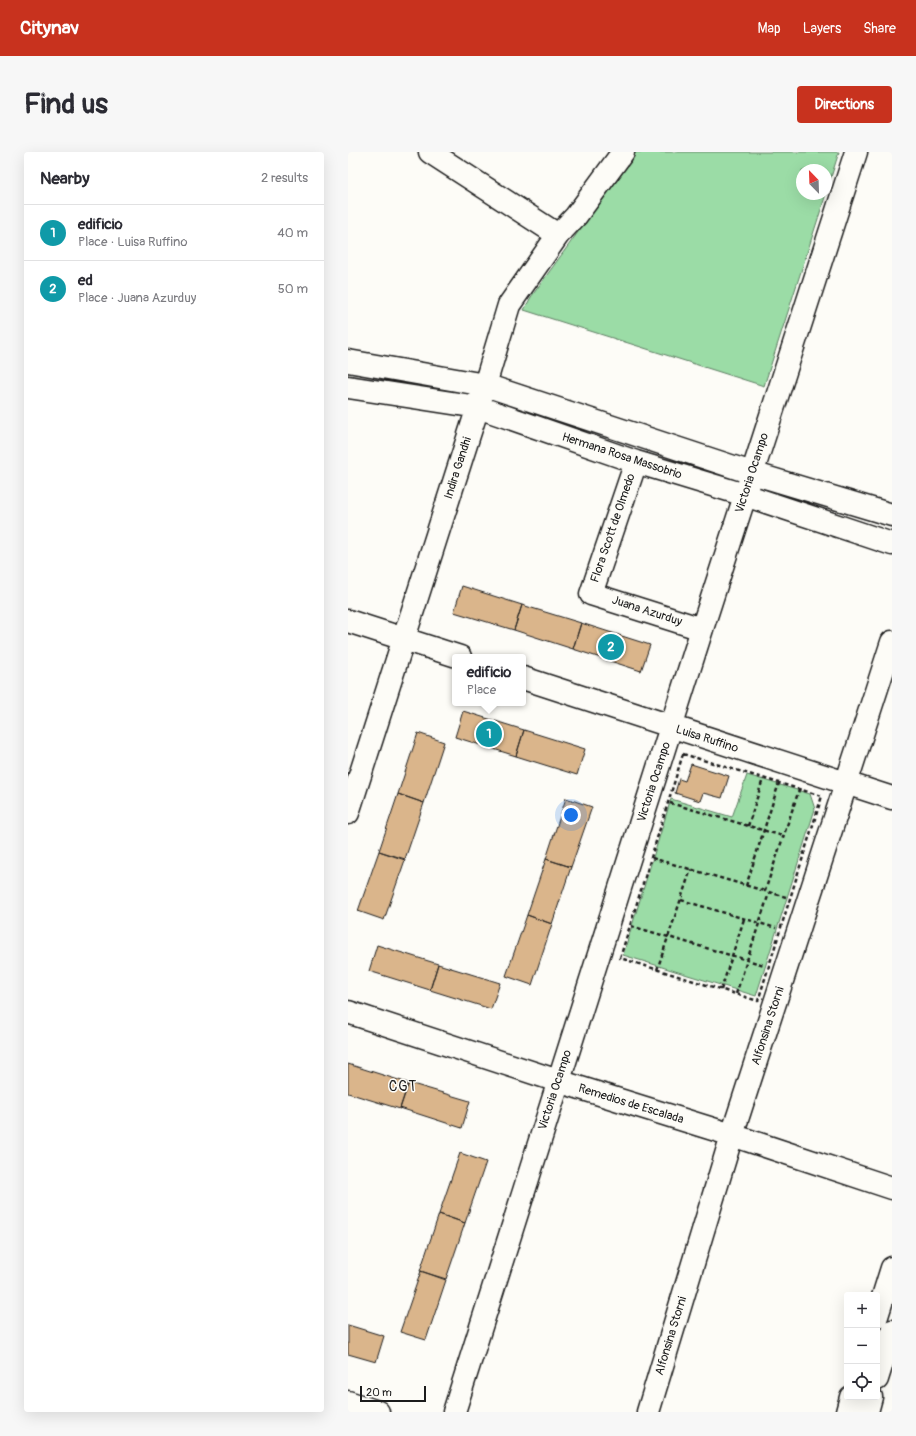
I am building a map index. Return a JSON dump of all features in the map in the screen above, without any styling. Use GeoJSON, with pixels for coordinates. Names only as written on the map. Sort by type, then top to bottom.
{"type":"FeatureCollection","features":[{"type":"Feature","properties":{"kind":"street"},"geometry":{"type":"LineString","coordinates":[[430,152],[558,235]]}},
{"type":"Feature","properties":{"kind":"street","name":"Indira Gandhi"},"geometry":{"type":"LineString","coordinates":[[348,813],[485,385],[509,305],[558,235],[576,216],[623,152]]}},
{"type":"Feature","properties":{"kind":"street","name":"Victoria Ocampo"},"geometry":{"type":"LineString","coordinates":[[454,1412],[702,629],[856,152]]}},
{"type":"Feature","properties":{"kind":"street","name":"Hermana Rosa Massobrio"},"geometry":{"type":"LineString","coordinates":[[348,361],[485,385],[752,473],[892,515]]}},
{"type":"Feature","properties":{"kind":"street","name":"Hermana Rosa Massobrio"},"geometry":{"type":"LineString","coordinates":[[353,384],[478,407],[636,462],[745,495],[892,544]]}},
{"type":"Feature","properties":{"kind":"street","name":"Flora Scott de Olmedo"},"geometry":{"type":"LineString","coordinates":[[591,594],[636,462]]}},
{"type":"Feature","properties":{"kind":"street","name":"Juana Azurduy"},"geometry":{"type":"LineString","coordinates":[[591,594],[702,629]]}},
{"type":"Feature","properties":{"kind":"street"},"geometry":{"type":"LineString","coordinates":[[348,621],[452,654]]}},
{"type":"Feature","properties":{"kind":"street","name":"Alfonsina Storni"},"geometry":{"type":"LineString","coordinates":[[648,1412],[732,1135],[892,642]]}},
{"type":"Feature","properties":{"kind":"street","name":"Luisa Ruffino"},"geometry":{"type":"LineString","coordinates":[[526,679],[892,798]]}},
{"type":"Feature","properties":{"kind":"street","name":"Remedios de Escalada"},"geometry":{"type":"LineString","coordinates":[[348,1012],[892,1188]]}},
{"type":"Feature","properties":{"kind":"street"},"geometry":{"type":"LineString","coordinates":[[880,1306],[892,1268]]}},
{"type":"Feature","properties":{"kind":"street"},"geometry":{"type":"LineString","coordinates":[[880,1369],[892,1331]]}},
{"type":"Feature","properties":{"kind":"street"},"geometry":{"type":"LineString","coordinates":[[847,1412],[851,1400]]}},
{"type":"Feature","properties":{"kind":"street"},"geometry":{"type":"LineString","coordinates":[[867,1412],[870,1400]]}},
{"type":"Feature","properties":{"kind":"street"},"geometry":{"type":"LineString","coordinates":[[348,1402],[378,1412]]}},
{"type":"Feature","properties":{"kind":"path"},"geometry":{"type":"LineString","coordinates":[[683,754],[763,778],[822,796],[758,1001],[620,958],[683,754]]}},
{"type":"Feature","properties":{"kind":"path"},"geometry":{"type":"LineString","coordinates":[[748,826],[763,778]]}},
{"type":"Feature","properties":{"kind":"path"},"geometry":{"type":"LineString","coordinates":[[746,886],[779,783]]}},
{"type":"Feature","properties":{"kind":"path"},"geometry":{"type":"LineString","coordinates":[[765,891],[799,789]]}},
{"type":"Feature","properties":{"kind":"path"},"geometry":{"type":"LineString","coordinates":[[668,803],[783,836]]}},
{"type":"Feature","properties":{"kind":"path"},"geometry":{"type":"LineString","coordinates":[[651,857],[790,898]]}},
{"type":"Feature","properties":{"kind":"path"},"geometry":{"type":"LineString","coordinates":[[657,970],[691,869]]}},
{"type":"Feature","properties":{"kind":"path"},"geometry":{"type":"LineString","coordinates":[[736,994],[770,893]]}},
{"type":"Feature","properties":{"kind":"path"},"geometry":{"type":"LineString","coordinates":[[681,900],[780,930]]}},
{"type":"Feature","properties":{"kind":"path"},"geometry":{"type":"LineString","coordinates":[[721,990],[744,919]]}},
{"type":"Feature","properties":{"kind":"path"},"geometry":{"type":"LineString","coordinates":[[630,925],[769,967]]}},
{"type":"Feature","properties":{"kind":"green space"},"geometry":{"type":"Polygon","coordinates":[[[636,152],[839,152],[832,174],[832,164],[796,164],[796,200],[824,200],[764,386],[524,310],[531,297],[636,152]]]}},
{"type":"Feature","properties":{"kind":"green space"},"geometry":{"type":"Polygon","coordinates":[[[747,775],[810,794],[815,809],[756,996],[623,955],[671,799],[732,817],[747,775]]]}},
{"type":"Feature","properties":{"kind":"building"},"geometry":{"type":"Polygon","coordinates":[[[462,586],[522,605],[514,630],[454,612],[462,586]]]}},
{"type":"Feature","properties":{"kind":"building"},"geometry":{"type":"Polygon","coordinates":[[[522,605],[581,623],[573,649],[514,630],[522,605]]]}},
{"type":"Feature","properties":{"kind":"building"},"geometry":{"type":"Polygon","coordinates":[[[581,623],[650,645],[641,671],[573,649],[581,623]]]}},
{"type":"Feature","properties":{"kind":"building"},"geometry":{"type":"Polygon","coordinates":[[[463,711],[524,730],[516,756],[455,737],[463,711]]]}},
{"type":"Feature","properties":{"kind":"building"},"geometry":{"type":"Polygon","coordinates":[[[524,730],[585,749],[577,775],[516,756],[524,730]]]}},
{"type":"Feature","properties":{"kind":"building"},"geometry":{"type":"Polygon","coordinates":[[[418,733],[444,742],[424,803],[398,794],[418,733]]]}},
{"type":"Feature","properties":{"kind":"building"},"geometry":{"type":"Polygon","coordinates":[[[691,764],[729,776],[722,798],[703,793],[700,801],[675,793],[679,779],[685,781],[691,764]]]}},
{"type":"Feature","properties":{"kind":"building"},"geometry":{"type":"Polygon","coordinates":[[[398,794],[424,803],[405,859],[379,851],[398,794]]]}},
{"type":"Feature","properties":{"kind":"building"},"geometry":{"type":"Polygon","coordinates":[[[566,798],[592,807],[571,867],[546,859],[566,798]]]}},
{"type":"Feature","properties":{"kind":"building"},"geometry":{"type":"Polygon","coordinates":[[[379,851],[405,860],[384,920],[358,911],[379,851]]]}},
{"type":"Feature","properties":{"kind":"building"},"geometry":{"type":"Polygon","coordinates":[[[546,859],[571,867],[552,924],[527,915],[546,859]]]}},
{"type":"Feature","properties":{"kind":"building"},"geometry":{"type":"Polygon","coordinates":[[[527,915],[552,924],[532,985],[506,976],[527,915]]]}},
{"type":"Feature","properties":{"kind":"building"},"geometry":{"type":"Polygon","coordinates":[[[377,945],[438,964],[430,990],[369,971],[377,945]]]}},
{"type":"Feature","properties":{"kind":"building"},"geometry":{"type":"Polygon","coordinates":[[[438,964],[500,983],[491,1009],[430,990],[438,964]]]}},
{"type":"Feature","properties":{"kind":"building"},"geometry":{"type":"Polygon","coordinates":[[[348,1064],[408,1083],[400,1109],[348,1093],[348,1064]]]}},
{"type":"Feature","properties":{"kind":"building"},"geometry":{"type":"Polygon","coordinates":[[[409,1083],[470,1101],[462,1128],[400,1108],[409,1083]]]}},
{"type":"Feature","properties":{"kind":"building"},"geometry":{"type":"Polygon","coordinates":[[[460,1153],[486,1162],[465,1223],[439,1214],[460,1153]]]}},
{"type":"Feature","properties":{"kind":"building"},"geometry":{"type":"Polygon","coordinates":[[[439,1214],[465,1223],[446,1279],[420,1271],[439,1214]]]}},
{"type":"Feature","properties":{"kind":"building"},"geometry":{"type":"Polygon","coordinates":[[[421,1271],[446,1280],[426,1340],[400,1332],[421,1271]]]}},
{"type":"Feature","properties":{"kind":"building"},"geometry":{"type":"Polygon","coordinates":[[[348,1325],[384,1336],[376,1362],[348,1354],[348,1325]]]}},
{"type":"Feature","properties":{"kind":"place","name":"ed"},"geometry":{"type":"Point","coordinates":[611,647]}},
{"type":"Feature","properties":{"kind":"place","name":"edificio"},"geometry":{"type":"Point","coordinates":[489,734]}},
{"type":"Feature","properties":{"kind":"district","name":"CGT"},"geometry":{"type":"Point","coordinates":[403,1086]}}]}
